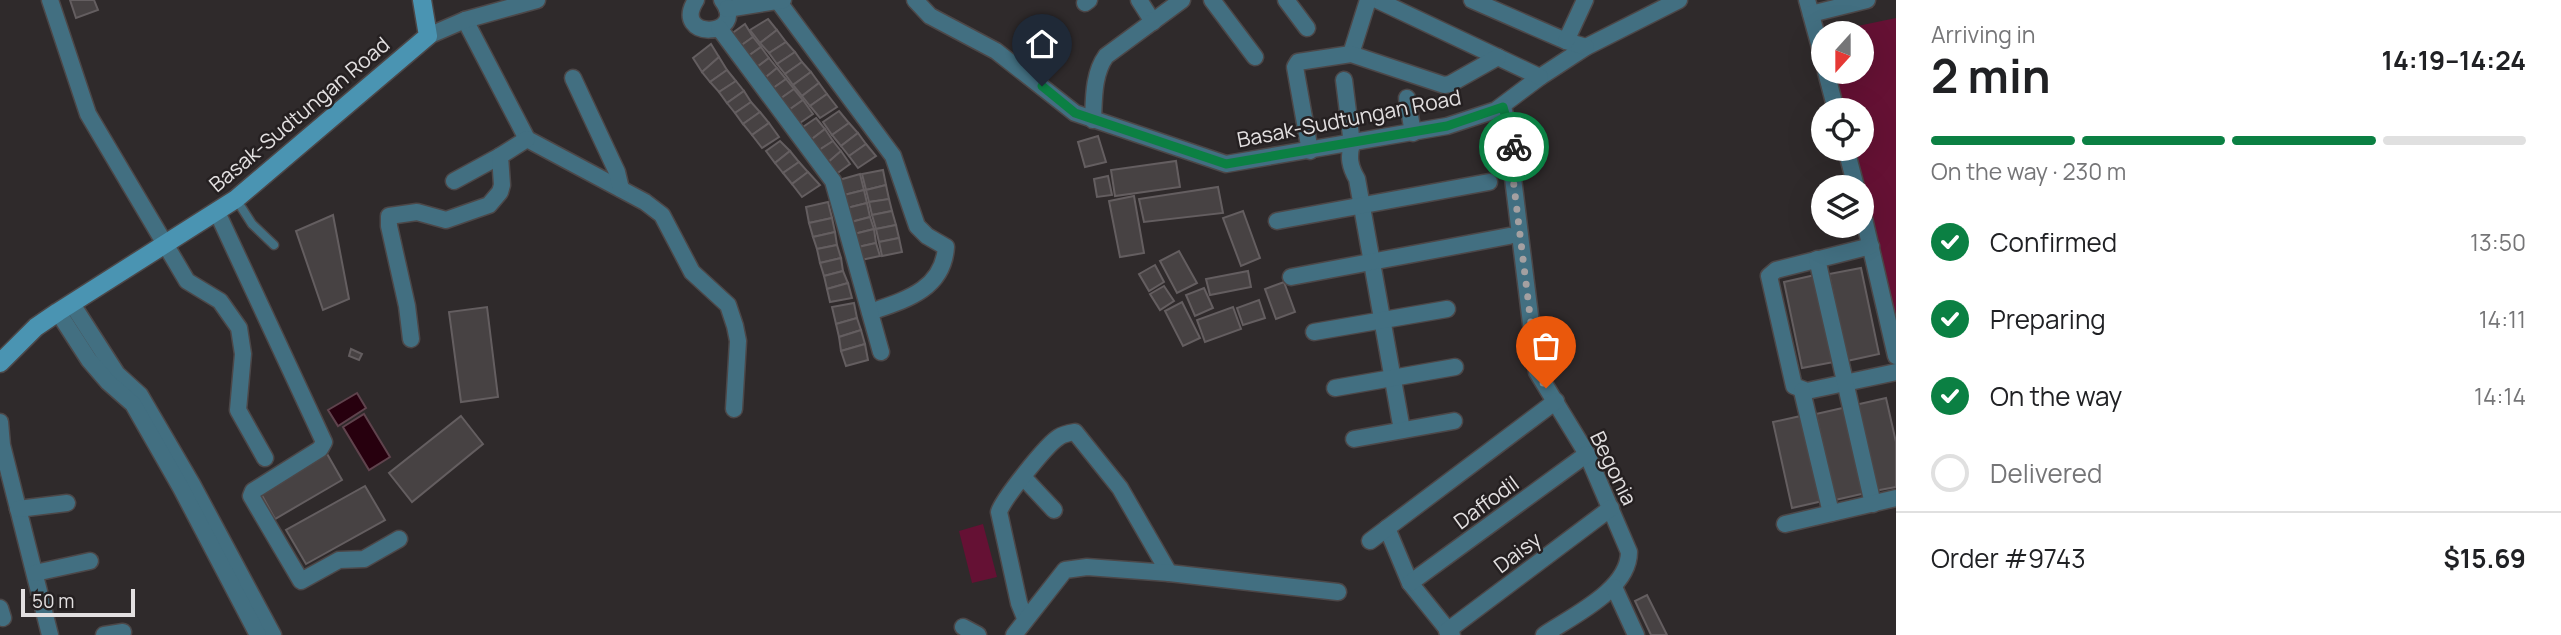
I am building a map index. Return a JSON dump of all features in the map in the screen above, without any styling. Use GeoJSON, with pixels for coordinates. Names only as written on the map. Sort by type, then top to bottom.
{"type":"FeatureCollection","features":[{"type":"Feature","properties":{"kind":"street"},"geometry":{"type":"LineString","coordinates":[[50,0],[88,114],[187,281],[220,301],[239,328],[243,354],[238,410],[265,458]]}},
{"type":"Feature","properties":{"kind":"street"},"geometry":{"type":"LineString","coordinates":[[422,0],[428,36]]}},
{"type":"Feature","properties":{"kind":"street","name":"Basak-Sudtungan Road"},"geometry":{"type":"LineString","coordinates":[[915,0],[930,16],[996,51],[1075,113],[1226,164],[1413,133],[1447,126],[1503,107],[1540,77],[1586,47],[1679,0]]}},
{"type":"Feature","properties":{"kind":"street"},"geometry":{"type":"LineString","coordinates":[[1139,0],[1153,22]]}},
{"type":"Feature","properties":{"kind":"street"},"geometry":{"type":"LineString","coordinates":[[1093,120],[1099,65],[1105,56],[1182,0]]}},
{"type":"Feature","properties":{"kind":"street"},"geometry":{"type":"LineString","coordinates":[[1212,0],[1255,57]]}},
{"type":"Feature","properties":{"kind":"street"},"geometry":{"type":"LineString","coordinates":[[1286,0],[1307,28]]}},
{"type":"Feature","properties":{"kind":"street"},"geometry":{"type":"LineString","coordinates":[[1351,54],[1367,0]]}},
{"type":"Feature","properties":{"kind":"street"},"geometry":{"type":"LineString","coordinates":[[1377,0],[1540,77]]}},
{"type":"Feature","properties":{"kind":"street"},"geometry":{"type":"LineString","coordinates":[[1472,0],[1586,47]]}},
{"type":"Feature","properties":{"kind":"street"},"geometry":{"type":"LineString","coordinates":[[1566,41],[1585,0]]}},
{"type":"Feature","properties":{"kind":"street"},"geometry":{"type":"LineString","coordinates":[[1809,7],[1867,0]]}},
{"type":"Feature","properties":{"kind":"street","name":"Basak-Sudtungan Road"},"geometry":{"type":"LineString","coordinates":[[0,363],[36,327],[236,199],[428,36],[465,20],[527,1]]}},
{"type":"Feature","properties":{"kind":"street"},"geometry":{"type":"LineString","coordinates":[[693,1],[691,15],[696,26],[708,31],[719,28],[726,20],[725,5],[780,1],[893,156],[917,226],[927,236],[946,247],[945,259],[937,276],[925,290],[870,312]]}},
{"type":"Feature","properties":{"kind":"street"},"geometry":{"type":"LineString","coordinates":[[465,20],[527,139],[645,202],[662,215],[692,272],[728,305],[738,341],[734,409]]}},
{"type":"Feature","properties":{"kind":"street"},"geometry":{"type":"LineString","coordinates":[[719,28],[833,181],[881,352]]}},
{"type":"Feature","properties":{"kind":"street"},"geometry":{"type":"LineString","coordinates":[[1310,151],[1296,64],[1311,58],[1351,54],[1444,85],[1498,57]]}},
{"type":"Feature","properties":{"kind":"street"},"geometry":{"type":"LineString","coordinates":[[572,78],[617,172],[621,189]]}},
{"type":"Feature","properties":{"kind":"street"},"geometry":{"type":"LineString","coordinates":[[1344,80],[1352,144],[1359,160],[1357,179],[1402,430]]}},
{"type":"Feature","properties":{"kind":"street"},"geometry":{"type":"LineString","coordinates":[[1407,99],[1413,133]]}},
{"type":"Feature","properties":{"kind":"street","name":"Begonia"},"geometry":{"type":"LineString","coordinates":[[1503,107],[1537,372],[1587,454],[1629,552],[1629,562],[1614,587]]}},
{"type":"Feature","properties":{"kind":"street"},"geometry":{"type":"LineString","coordinates":[[454,181],[527,139]]}},
{"type":"Feature","properties":{"kind":"street"},"geometry":{"type":"LineString","coordinates":[[411,339],[389,216],[417,212],[446,220],[489,205],[500,192],[502,184],[500,156]]}},
{"type":"Feature","properties":{"kind":"street"},"geometry":{"type":"LineString","coordinates":[[1277,221],[1489,182]]}},
{"type":"Feature","properties":{"kind":"street"},"geometry":{"type":"LineString","coordinates":[[217,212],[324,442],[320,449],[253,491],[251,496],[301,581],[339,560],[364,559],[399,539]]}},
{"type":"Feature","properties":{"kind":"street"},"geometry":{"type":"LineString","coordinates":[[1291,277],[1510,236]]}},
{"type":"Feature","properties":{"kind":"street"},"geometry":{"type":"LineString","coordinates":[[1869,238],[1896,356]]}},
{"type":"Feature","properties":{"kind":"street"},"geometry":{"type":"LineString","coordinates":[[1871,246],[1776,270],[1769,276],[1794,386],[1802,391],[1896,372]]}},
{"type":"Feature","properties":{"kind":"street"},"geometry":{"type":"LineString","coordinates":[[1817,259],[1873,504]]}},
{"type":"Feature","properties":{"kind":"street"},"geometry":{"type":"LineString","coordinates":[[65,308],[89,360],[140,395],[258,635]]}},
{"type":"Feature","properties":{"kind":"street"},"geometry":{"type":"LineString","coordinates":[[1314,332],[1447,309]]}},
{"type":"Feature","properties":{"kind":"street"},"geometry":{"type":"LineString","coordinates":[[1335,388],[1455,367]]}},
{"type":"Feature","properties":{"kind":"street"},"geometry":{"type":"LineString","coordinates":[[1802,391],[1831,513]]}},
{"type":"Feature","properties":{"kind":"street"},"geometry":{"type":"LineString","coordinates":[[1370,541],[1556,401]]}},
{"type":"Feature","properties":{"kind":"street"},"geometry":{"type":"LineString","coordinates":[[1354,439],[1454,421]]}},
{"type":"Feature","properties":{"kind":"street"},"geometry":{"type":"LineString","coordinates":[[1,425],[11,442],[22,508],[58,635]]}},
{"type":"Feature","properties":{"kind":"street"},"geometry":{"type":"LineString","coordinates":[[1025,618],[1019,603],[999,512],[1002,502],[1024,478],[1034,461],[1061,435],[1075,432],[1121,488],[1169,573]]}},
{"type":"Feature","properties":{"kind":"street","name":"Daffodil"},"geometry":{"type":"LineString","coordinates":[[1410,583],[1587,454]]}},
{"type":"Feature","properties":{"kind":"street"},"geometry":{"type":"LineString","coordinates":[[1024,478],[1054,510]]}},
{"type":"Feature","properties":{"kind":"street"},"geometry":{"type":"LineString","coordinates":[[187,486],[272,635]]}},
{"type":"Feature","properties":{"kind":"street"},"geometry":{"type":"LineString","coordinates":[[1785,524],[1896,498]]}},
{"type":"Feature","properties":{"kind":"street"},"geometry":{"type":"LineString","coordinates":[[22,508],[67,503]]}},
{"type":"Feature","properties":{"kind":"street","name":"Daisy"},"geometry":{"type":"LineString","coordinates":[[1449,633],[1611,508]]}},
{"type":"Feature","properties":{"kind":"street"},"geometry":{"type":"LineString","coordinates":[[1387,528],[1410,583],[1449,633]]}},
{"type":"Feature","properties":{"kind":"street"},"geometry":{"type":"LineString","coordinates":[[39,572],[90,561]]}},
{"type":"Feature","properties":{"kind":"street"},"geometry":{"type":"LineString","coordinates":[[1014,635],[1065,570],[1087,568],[1169,573],[1338,592]]}},
{"type":"Feature","properties":{"kind":"street"},"geometry":{"type":"LineString","coordinates":[[39,572],[50,635]]}},
{"type":"Feature","properties":{"kind":"street"},"geometry":{"type":"LineString","coordinates":[[1544,635],[1614,587],[1636,635]]}},
{"type":"Feature","properties":{"kind":"street"},"geometry":{"type":"LineString","coordinates":[[104,635],[123,632]]}},
{"type":"Feature","properties":{"kind":"lane"},"geometry":{"type":"LineString","coordinates":[[236,199],[252,224],[274,245]]}},
{"type":"Feature","properties":{"kind":"shaded area"},"geometry":{"type":"Polygon","coordinates":[[[1896,18],[1896,329],[1874,238],[1874,175],[1858,175],[1855,161],[1874,161],[1874,98],[1839,98],[1836,84],[1874,84],[1874,23],[1896,18]]]}},
{"type":"Feature","properties":{"kind":"shaded area"},"geometry":{"type":"Polygon","coordinates":[[[357,393],[366,408],[338,426],[328,410],[357,393]]]}},
{"type":"Feature","properties":{"kind":"shaded area"},"geometry":{"type":"Polygon","coordinates":[[[364,414],[390,457],[369,470],[343,427],[364,414]]]}},
{"type":"Feature","properties":{"kind":"shaded area"},"geometry":{"type":"Polygon","coordinates":[[[983,524],[997,577],[972,583],[959,531],[983,524]]]}},
{"type":"Feature","properties":{"kind":"building"},"geometry":{"type":"Polygon","coordinates":[[[70,0],[94,0],[98,10],[76,18],[70,0]]]}},
{"type":"Feature","properties":{"kind":"building"},"geometry":{"type":"Polygon","coordinates":[[[768,19],[777,30],[760,43],[750,30],[768,19]]]}},
{"type":"Feature","properties":{"kind":"building"},"geometry":{"type":"Polygon","coordinates":[[[745,24],[753,37],[736,49],[727,37],[745,24]]]}},
{"type":"Feature","properties":{"kind":"building"},"geometry":{"type":"Polygon","coordinates":[[[777,30],[786,42],[769,53],[760,43],[777,30]]]}},
{"type":"Feature","properties":{"kind":"building"},"geometry":{"type":"Polygon","coordinates":[[[753,37],[761,47],[744,59],[736,49],[753,37]]]}},
{"type":"Feature","properties":{"kind":"building"},"geometry":{"type":"Polygon","coordinates":[[[786,42],[795,52],[777,64],[769,53],[786,42]]]}},
{"type":"Feature","properties":{"kind":"building"},"geometry":{"type":"Polygon","coordinates":[[[711,44],[719,57],[702,72],[693,58],[711,44]]]}},
{"type":"Feature","properties":{"kind":"building"},"geometry":{"type":"Polygon","coordinates":[[[761,47],[769,58],[753,70],[744,59],[761,47]]]}},
{"type":"Feature","properties":{"kind":"building"},"geometry":{"type":"Polygon","coordinates":[[[795,52],[802,62],[785,74],[777,64],[795,52]]]}},
{"type":"Feature","properties":{"kind":"building"},"geometry":{"type":"Polygon","coordinates":[[[719,57],[727,70],[710,82],[702,72],[719,57]]]}},
{"type":"Feature","properties":{"kind":"building"},"geometry":{"type":"Polygon","coordinates":[[[769,58],[777,68],[761,81],[753,70],[769,58]]]}},
{"type":"Feature","properties":{"kind":"building"},"geometry":{"type":"Polygon","coordinates":[[[802,62],[811,72],[793,85],[785,74],[802,62]]]}},
{"type":"Feature","properties":{"kind":"building"},"geometry":{"type":"Polygon","coordinates":[[[777,68],[786,79],[769,91],[761,81],[777,68]]]}},
{"type":"Feature","properties":{"kind":"building"},"geometry":{"type":"Polygon","coordinates":[[[727,70],[736,81],[719,92],[710,82],[727,70]]]}},
{"type":"Feature","properties":{"kind":"building"},"geometry":{"type":"Polygon","coordinates":[[[811,72],[819,83],[802,96],[793,85],[811,72]]]}},
{"type":"Feature","properties":{"kind":"building"},"geometry":{"type":"Polygon","coordinates":[[[786,79],[794,89],[777,101],[769,91],[786,79]]]}},
{"type":"Feature","properties":{"kind":"building"},"geometry":{"type":"Polygon","coordinates":[[[736,81],[744,91],[727,103],[719,92],[736,81]]]}},
{"type":"Feature","properties":{"kind":"building"},"geometry":{"type":"Polygon","coordinates":[[[819,83],[827,94],[810,106],[802,96],[819,83]]]}},
{"type":"Feature","properties":{"kind":"building"},"geometry":{"type":"Polygon","coordinates":[[[794,89],[803,100],[786,112],[777,101],[794,89]]]}},
{"type":"Feature","properties":{"kind":"building"},"geometry":{"type":"Polygon","coordinates":[[[744,91],[751,102],[735,113],[727,103],[744,91]]]}},
{"type":"Feature","properties":{"kind":"building"},"geometry":{"type":"Polygon","coordinates":[[[827,94],[837,107],[820,118],[810,106],[827,94]]]}},
{"type":"Feature","properties":{"kind":"building"},"geometry":{"type":"Polygon","coordinates":[[[803,100],[813,114],[797,125],[786,112],[803,100]]]}},
{"type":"Feature","properties":{"kind":"building"},"geometry":{"type":"Polygon","coordinates":[[[751,102],[760,112],[743,124],[735,113],[751,102]]]}},
{"type":"Feature","properties":{"kind":"building"},"geometry":{"type":"Polygon","coordinates":[[[839,111],[849,123],[832,135],[823,122],[839,111]]]}},
{"type":"Feature","properties":{"kind":"building"},"geometry":{"type":"Polygon","coordinates":[[[760,112],[769,123],[752,135],[743,124],[760,112]]]}},
{"type":"Feature","properties":{"kind":"building"},"geometry":{"type":"Polygon","coordinates":[[[816,118],[825,129],[808,142],[800,129],[816,118]]]}},
{"type":"Feature","properties":{"kind":"building"},"geometry":{"type":"Polygon","coordinates":[[[769,123],[779,137],[762,148],[752,135],[769,123]]]}},
{"type":"Feature","properties":{"kind":"building"},"geometry":{"type":"Polygon","coordinates":[[[849,123],[858,133],[841,146],[832,135],[849,123]]]}},
{"type":"Feature","properties":{"kind":"building"},"geometry":{"type":"Polygon","coordinates":[[[825,129],[833,141],[816,152],[808,142],[825,129]]]}},
{"type":"Feature","properties":{"kind":"building"},"geometry":{"type":"Polygon","coordinates":[[[858,133],[866,144],[849,156],[841,146],[858,133]]]}},
{"type":"Feature","properties":{"kind":"building"},"geometry":{"type":"Polygon","coordinates":[[[1098,136],[1106,162],[1085,167],[1078,142],[1098,136]]]}},
{"type":"Feature","properties":{"kind":"building"},"geometry":{"type":"Polygon","coordinates":[[[780,141],[790,151],[775,163],[766,151],[780,141]]]}},
{"type":"Feature","properties":{"kind":"building"},"geometry":{"type":"Polygon","coordinates":[[[833,141],[841,151],[826,164],[816,152],[833,141]]]}},
{"type":"Feature","properties":{"kind":"building"},"geometry":{"type":"Polygon","coordinates":[[[866,144],[876,156],[858,168],[849,156],[866,144]]]}},
{"type":"Feature","properties":{"kind":"building"},"geometry":{"type":"Polygon","coordinates":[[[790,151],[799,162],[783,173],[775,163],[790,151]]]}},
{"type":"Feature","properties":{"kind":"building"},"geometry":{"type":"Polygon","coordinates":[[[841,151],[850,164],[835,175],[826,164],[841,151]]]}},
{"type":"Feature","properties":{"kind":"building"},"geometry":{"type":"Polygon","coordinates":[[[1176,161],[1180,187],[1115,196],[1111,170],[1176,161]]]}},
{"type":"Feature","properties":{"kind":"building"},"geometry":{"type":"Polygon","coordinates":[[[799,162],[808,172],[792,184],[783,173],[799,162]]]}},
{"type":"Feature","properties":{"kind":"building"},"geometry":{"type":"Polygon","coordinates":[[[883,170],[886,185],[866,190],[862,174],[883,170]]]}},
{"type":"Feature","properties":{"kind":"building"},"geometry":{"type":"Polygon","coordinates":[[[808,172],[820,185],[802,197],[792,184],[808,172]]]}},
{"type":"Feature","properties":{"kind":"building"},"geometry":{"type":"Polygon","coordinates":[[[860,174],[864,190],[844,195],[839,180],[860,174]]]}},
{"type":"Feature","properties":{"kind":"building"},"geometry":{"type":"Polygon","coordinates":[[[1108,176],[1112,195],[1097,197],[1094,179],[1108,176]]]}},
{"type":"Feature","properties":{"kind":"building"},"geometry":{"type":"Polygon","coordinates":[[[886,185],[889,199],[869,202],[866,190],[886,185]]]}},
{"type":"Feature","properties":{"kind":"building"},"geometry":{"type":"Polygon","coordinates":[[[1218,187],[1223,213],[1144,222],[1139,199],[1218,187]]]}},
{"type":"Feature","properties":{"kind":"building"},"geometry":{"type":"Polygon","coordinates":[[[864,190],[867,203],[847,208],[844,195],[864,190]]]}},
{"type":"Feature","properties":{"kind":"building"},"geometry":{"type":"Polygon","coordinates":[[[1134,196],[1144,253],[1120,257],[1109,201],[1134,196]]]}},
{"type":"Feature","properties":{"kind":"building"},"geometry":{"type":"Polygon","coordinates":[[[889,199],[892,211],[872,215],[869,202],[889,199]]]}},
{"type":"Feature","properties":{"kind":"building"},"geometry":{"type":"Polygon","coordinates":[[[828,202],[832,218],[809,223],[806,207],[828,202]]]}},
{"type":"Feature","properties":{"kind":"building"},"geometry":{"type":"Polygon","coordinates":[[[867,203],[870,217],[851,222],[847,208],[867,203]]]}},
{"type":"Feature","properties":{"kind":"building"},"geometry":{"type":"Polygon","coordinates":[[[892,211],[896,225],[876,229],[872,215],[892,211]]]}},
{"type":"Feature","properties":{"kind":"building"},"geometry":{"type":"Polygon","coordinates":[[[1243,211],[1260,258],[1241,266],[1223,218],[1243,211]]]}},
{"type":"Feature","properties":{"kind":"building"},"geometry":{"type":"Polygon","coordinates":[[[333,215],[349,299],[323,310],[296,231],[333,215]]]}},
{"type":"Feature","properties":{"kind":"building"},"geometry":{"type":"Polygon","coordinates":[[[870,217],[874,229],[854,234],[851,222],[870,217]]]}},
{"type":"Feature","properties":{"kind":"building"},"geometry":{"type":"Polygon","coordinates":[[[832,218],[835,232],[813,237],[809,223],[832,218]]]}},
{"type":"Feature","properties":{"kind":"building"},"geometry":{"type":"Polygon","coordinates":[[[896,225],[899,238],[879,242],[876,229],[896,225]]]}},
{"type":"Feature","properties":{"kind":"building"},"geometry":{"type":"Polygon","coordinates":[[[874,229],[876,243],[858,247],[854,234],[874,229]]]}},
{"type":"Feature","properties":{"kind":"building"},"geometry":{"type":"Polygon","coordinates":[[[835,232],[837,245],[817,249],[813,237],[835,232]]]}},
{"type":"Feature","properties":{"kind":"building"},"geometry":{"type":"Polygon","coordinates":[[[899,238],[902,252],[882,256],[879,242],[899,238]]]}},
{"type":"Feature","properties":{"kind":"building"},"geometry":{"type":"Polygon","coordinates":[[[876,243],[880,256],[861,260],[858,247],[876,243]]]}},
{"type":"Feature","properties":{"kind":"building"},"geometry":{"type":"Polygon","coordinates":[[[837,245],[841,258],[820,263],[817,249],[837,245]]]}},
{"type":"Feature","properties":{"kind":"building"},"geometry":{"type":"Polygon","coordinates":[[[1179,251],[1197,283],[1177,293],[1160,261],[1179,251]]]}},
{"type":"Feature","properties":{"kind":"building"},"geometry":{"type":"Polygon","coordinates":[[[841,258],[843,271],[824,276],[820,263],[841,258]]]}},
{"type":"Feature","properties":{"kind":"building"},"geometry":{"type":"Polygon","coordinates":[[[1155,265],[1164,282],[1149,291],[1139,274],[1155,265]]]}},
{"type":"Feature","properties":{"kind":"building"},"geometry":{"type":"Polygon","coordinates":[[[1861,268],[1879,354],[1847,361],[1829,274],[1861,268]]]}},
{"type":"Feature","properties":{"kind":"building"},"geometry":{"type":"Polygon","coordinates":[[[843,271],[848,283],[827,289],[824,276],[843,271]]]}},
{"type":"Feature","properties":{"kind":"building"},"geometry":{"type":"Polygon","coordinates":[[[1248,271],[1251,287],[1210,295],[1206,279],[1248,271]]]}},
{"type":"Feature","properties":{"kind":"building"},"geometry":{"type":"Polygon","coordinates":[[[1815,275],[1834,362],[1802,368],[1784,282],[1815,275]]]}},
{"type":"Feature","properties":{"kind":"building"},"geometry":{"type":"Polygon","coordinates":[[[1284,282],[1295,312],[1276,319],[1265,289],[1284,282]]]}},
{"type":"Feature","properties":{"kind":"building"},"geometry":{"type":"Polygon","coordinates":[[[848,283],[852,298],[830,302],[827,289],[848,283]]]}},
{"type":"Feature","properties":{"kind":"building"},"geometry":{"type":"Polygon","coordinates":[[[1164,286],[1174,301],[1160,310],[1150,294],[1164,286]]]}},
{"type":"Feature","properties":{"kind":"building"},"geometry":{"type":"Polygon","coordinates":[[[1204,288],[1213,308],[1195,316],[1186,295],[1204,288]]]}},
{"type":"Feature","properties":{"kind":"building"},"geometry":{"type":"Polygon","coordinates":[[[1259,300],[1265,318],[1243,325],[1237,308],[1259,300]]]}},
{"type":"Feature","properties":{"kind":"building"},"geometry":{"type":"Polygon","coordinates":[[[1182,302],[1200,338],[1183,346],[1165,311],[1182,302]]]}},
{"type":"Feature","properties":{"kind":"building"},"geometry":{"type":"Polygon","coordinates":[[[854,303],[857,318],[836,324],[832,307],[854,303]]]}},
{"type":"Feature","properties":{"kind":"building"},"geometry":{"type":"Polygon","coordinates":[[[487,307],[498,397],[461,402],[449,312],[487,307]]]}},
{"type":"Feature","properties":{"kind":"building"},"geometry":{"type":"Polygon","coordinates":[[[1233,307],[1241,329],[1205,342],[1197,320],[1233,307]]]}},
{"type":"Feature","properties":{"kind":"building"},"geometry":{"type":"Polygon","coordinates":[[[857,318],[861,330],[839,337],[836,324],[857,318]]]}},
{"type":"Feature","properties":{"kind":"building"},"geometry":{"type":"Polygon","coordinates":[[[861,330],[865,344],[841,351],[839,337],[861,330]]]}},
{"type":"Feature","properties":{"kind":"building"},"geometry":{"type":"Polygon","coordinates":[[[865,344],[868,360],[846,366],[841,351],[865,344]]]}},
{"type":"Feature","properties":{"kind":"building"},"geometry":{"type":"Polygon","coordinates":[[[351,349],[362,354],[359,360],[349,356],[351,349]]]}},
{"type":"Feature","properties":{"kind":"building"},"geometry":{"type":"Polygon","coordinates":[[[1886,398],[1896,442],[1896,487],[1874,491],[1855,405],[1886,398]]]}},
{"type":"Feature","properties":{"kind":"building"},"geometry":{"type":"Polygon","coordinates":[[[1847,407],[1866,493],[1835,500],[1816,414],[1847,407]]]}},
{"type":"Feature","properties":{"kind":"building"},"geometry":{"type":"Polygon","coordinates":[[[1805,415],[1823,501],[1792,508],[1773,422],[1805,415]]]}},
{"type":"Feature","properties":{"kind":"building"},"geometry":{"type":"Polygon","coordinates":[[[461,416],[483,444],[412,502],[389,473],[461,416]]]}},
{"type":"Feature","properties":{"kind":"building"},"geometry":{"type":"Polygon","coordinates":[[[326,452],[342,480],[275,519],[259,490],[326,452]]]}},
{"type":"Feature","properties":{"kind":"building"},"geometry":{"type":"Polygon","coordinates":[[[365,486],[385,520],[306,564],[286,530],[365,486]]]}},
{"type":"Feature","properties":{"kind":"building"},"geometry":{"type":"Polygon","coordinates":[[[1647,595],[1667,635],[1651,635],[1635,601],[1647,595]]]}},
{"type":"Feature","properties":{"kind":"way so far"},"geometry":{"type":"LineString","coordinates":[[1514,147],[1511,162],[1537,372],[1546,388]]}},
{"type":"Feature","properties":{"kind":"route"},"geometry":{"type":"LineString","coordinates":[[1042,86],[1075,113],[1226,164],[1447,126],[1503,107],[1514,147]]}}]}
